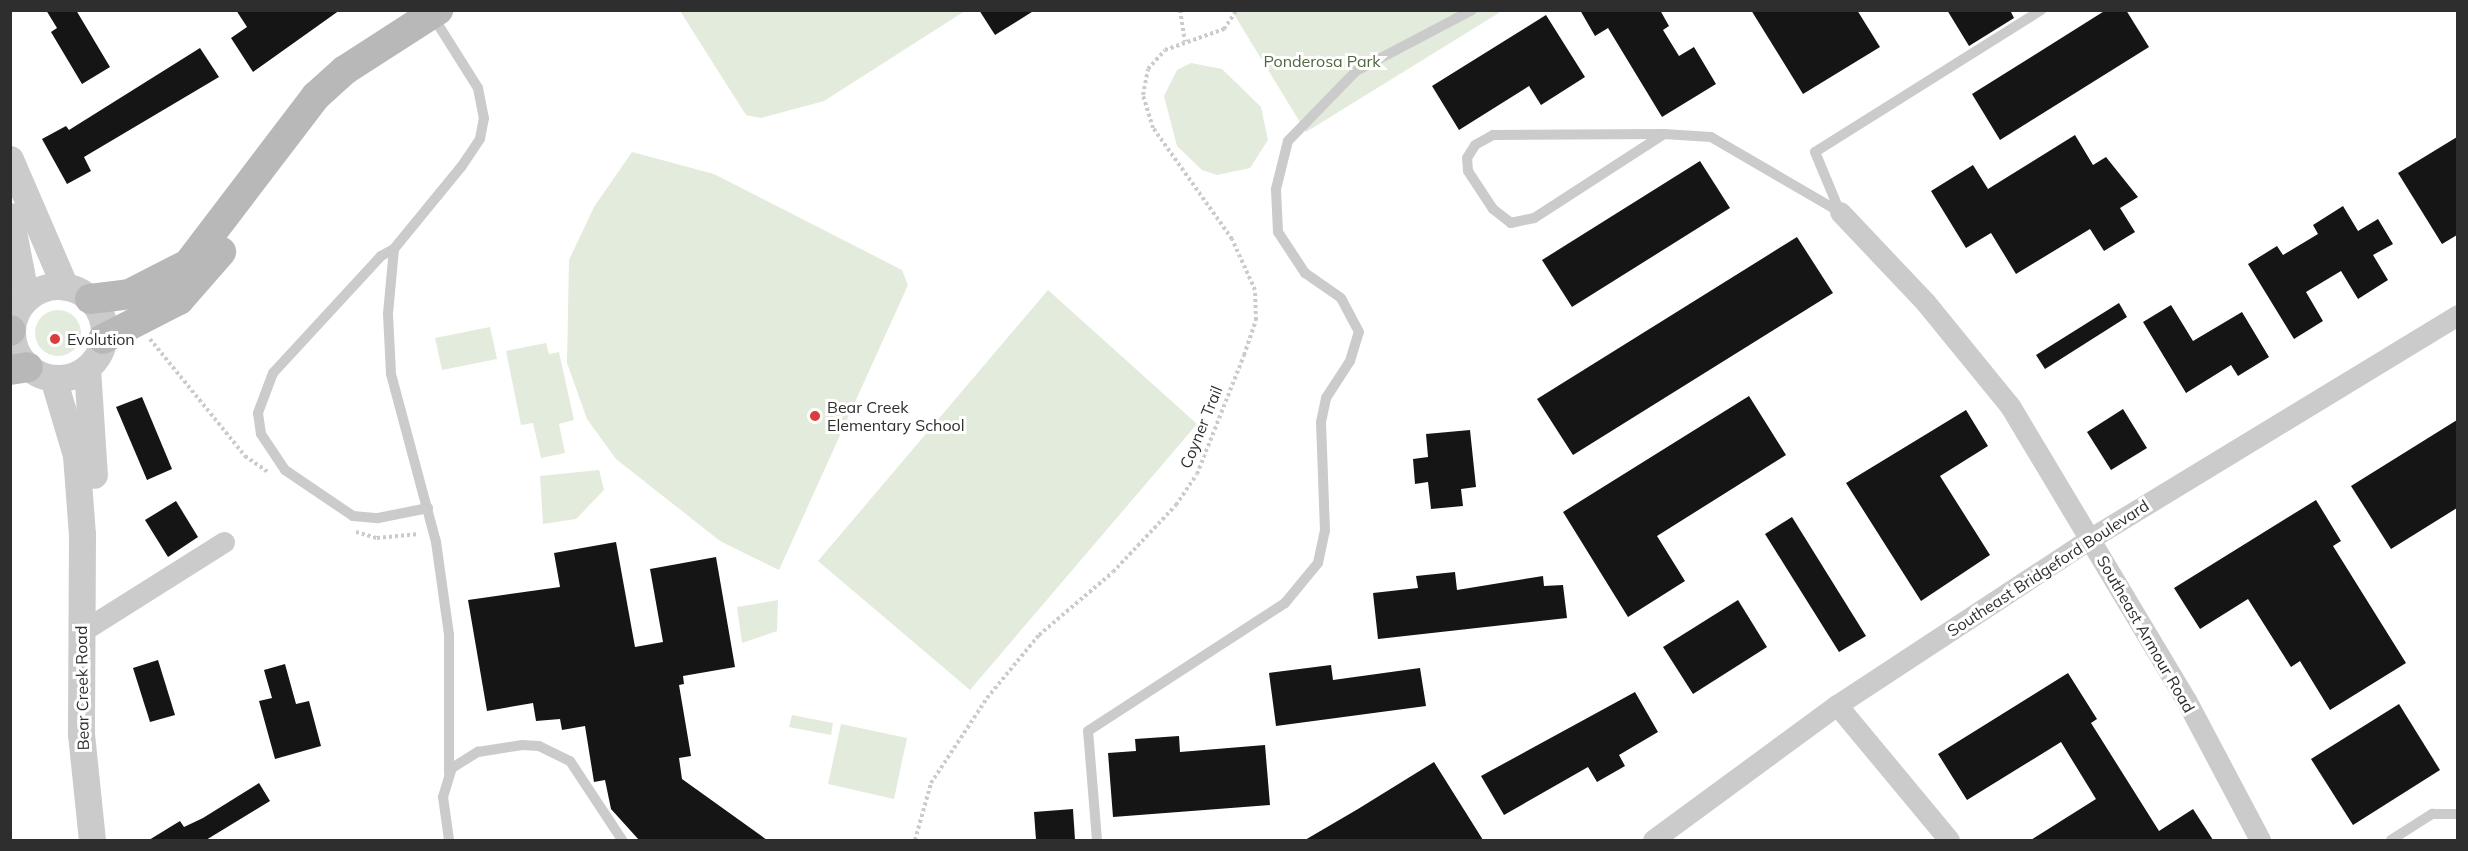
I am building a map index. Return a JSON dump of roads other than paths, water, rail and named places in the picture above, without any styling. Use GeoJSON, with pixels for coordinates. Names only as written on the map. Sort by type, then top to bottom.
{"type":"FeatureCollection","features":[{"type":"Feature","properties":{"kind":"main road"},"geometry":{"type":"LineString","coordinates":[[78,293],[129,294],[188,264],[316,96],[345,70],[433,12]]}},
{"type":"Feature","properties":{"kind":"main road"},"geometry":{"type":"LineString","coordinates":[[103,339],[141,323],[191,290],[250,203],[260,171]]}},
{"type":"Feature","properties":{"kind":"street"},"geometry":{"type":"LineString","coordinates":[[10,159],[78,293],[98,311],[103,339],[87,368],[31,372],[11,330],[26,298],[38,291],[78,293]]}},
{"type":"Feature","properties":{"kind":"street","name":"Southeast Armour Road"},"geometry":{"type":"LineString","coordinates":[[1840,212],[1926,303],[2010,406],[2091,538],[2260,840]]}},
{"type":"Feature","properties":{"kind":"street"},"geometry":{"type":"LineString","coordinates":[[10,216],[26,298]]}},
{"type":"Feature","properties":{"kind":"street","name":"Southeast Bridgeford Boulevard"},"geometry":{"type":"LineString","coordinates":[[1653,840],[1837,705],[2091,538],[2457,315]]}},
{"type":"Feature","properties":{"kind":"street","name":"Bear Creek Road"},"geometry":{"type":"LineString","coordinates":[[82,534],[95,496],[87,368]]}},
{"type":"Feature","properties":{"kind":"street","name":"Bear Creek Road"},"geometry":{"type":"LineString","coordinates":[[31,372],[67,410],[76,455],[82,534],[81,734],[92,840]]}},
{"type":"Feature","properties":{"kind":"street"},"geometry":{"type":"LineString","coordinates":[[81,632],[224,542]]}},
{"type":"Feature","properties":{"kind":"street"},"geometry":{"type":"LineString","coordinates":[[1837,705],[1949,840]]}},
{"type":"Feature","properties":{"kind":"lane"},"geometry":{"type":"LineString","coordinates":[[1097,840],[1088,731],[1285,603],[1318,563],[1325,531],[1321,422],[1326,398],[1350,361],[1359,332],[1341,298],[1305,273],[1278,232],[1276,189],[1288,141],[1356,71],[1472,10]]}},
{"type":"Feature","properties":{"kind":"lane"},"geometry":{"type":"LineString","coordinates":[[1840,212],[1815,152],[2041,10]]}},
{"type":"Feature","properties":{"kind":"lane"},"geometry":{"type":"LineString","coordinates":[[428,508],[378,518],[353,516],[285,470],[261,434],[262,391],[273,373],[381,256],[394,249],[461,167],[480,139],[484,118],[478,88],[433,12]]}},
{"type":"Feature","properties":{"kind":"lane"},"geometry":{"type":"LineString","coordinates":[[1664,134],[1534,218],[1511,223],[1493,209],[1468,171],[1467,158],[1475,145],[1493,135],[1664,134],[1711,137],[1840,212]]}},
{"type":"Feature","properties":{"kind":"lane"},"geometry":{"type":"LineString","coordinates":[[394,249],[388,314],[391,374],[428,508],[450,635],[449,773],[442,797],[449,840]]}},
{"type":"Feature","properties":{"kind":"lane"},"geometry":{"type":"LineString","coordinates":[[449,773],[478,752],[522,745],[555,751],[581,774],[621,840]]}},
{"type":"Feature","properties":{"kind":"lane"},"geometry":{"type":"LineString","coordinates":[[2391,840],[2432,814],[2457,814]]}},
{"type":"Feature","properties":{"kind":"place","name":"Evolution"},"geometry":{"type":"Point","coordinates":[55,339]}},
{"type":"Feature","properties":{"kind":"place","name":"Bear Creek Elementary School"},"geometry":{"type":"Point","coordinates":[815,416]}},
{"type":"Feature","properties":{"kind":"park label","name":"Ponderosa Park"},"geometry":{"type":"Point","coordinates":[1322,61]}}]}
